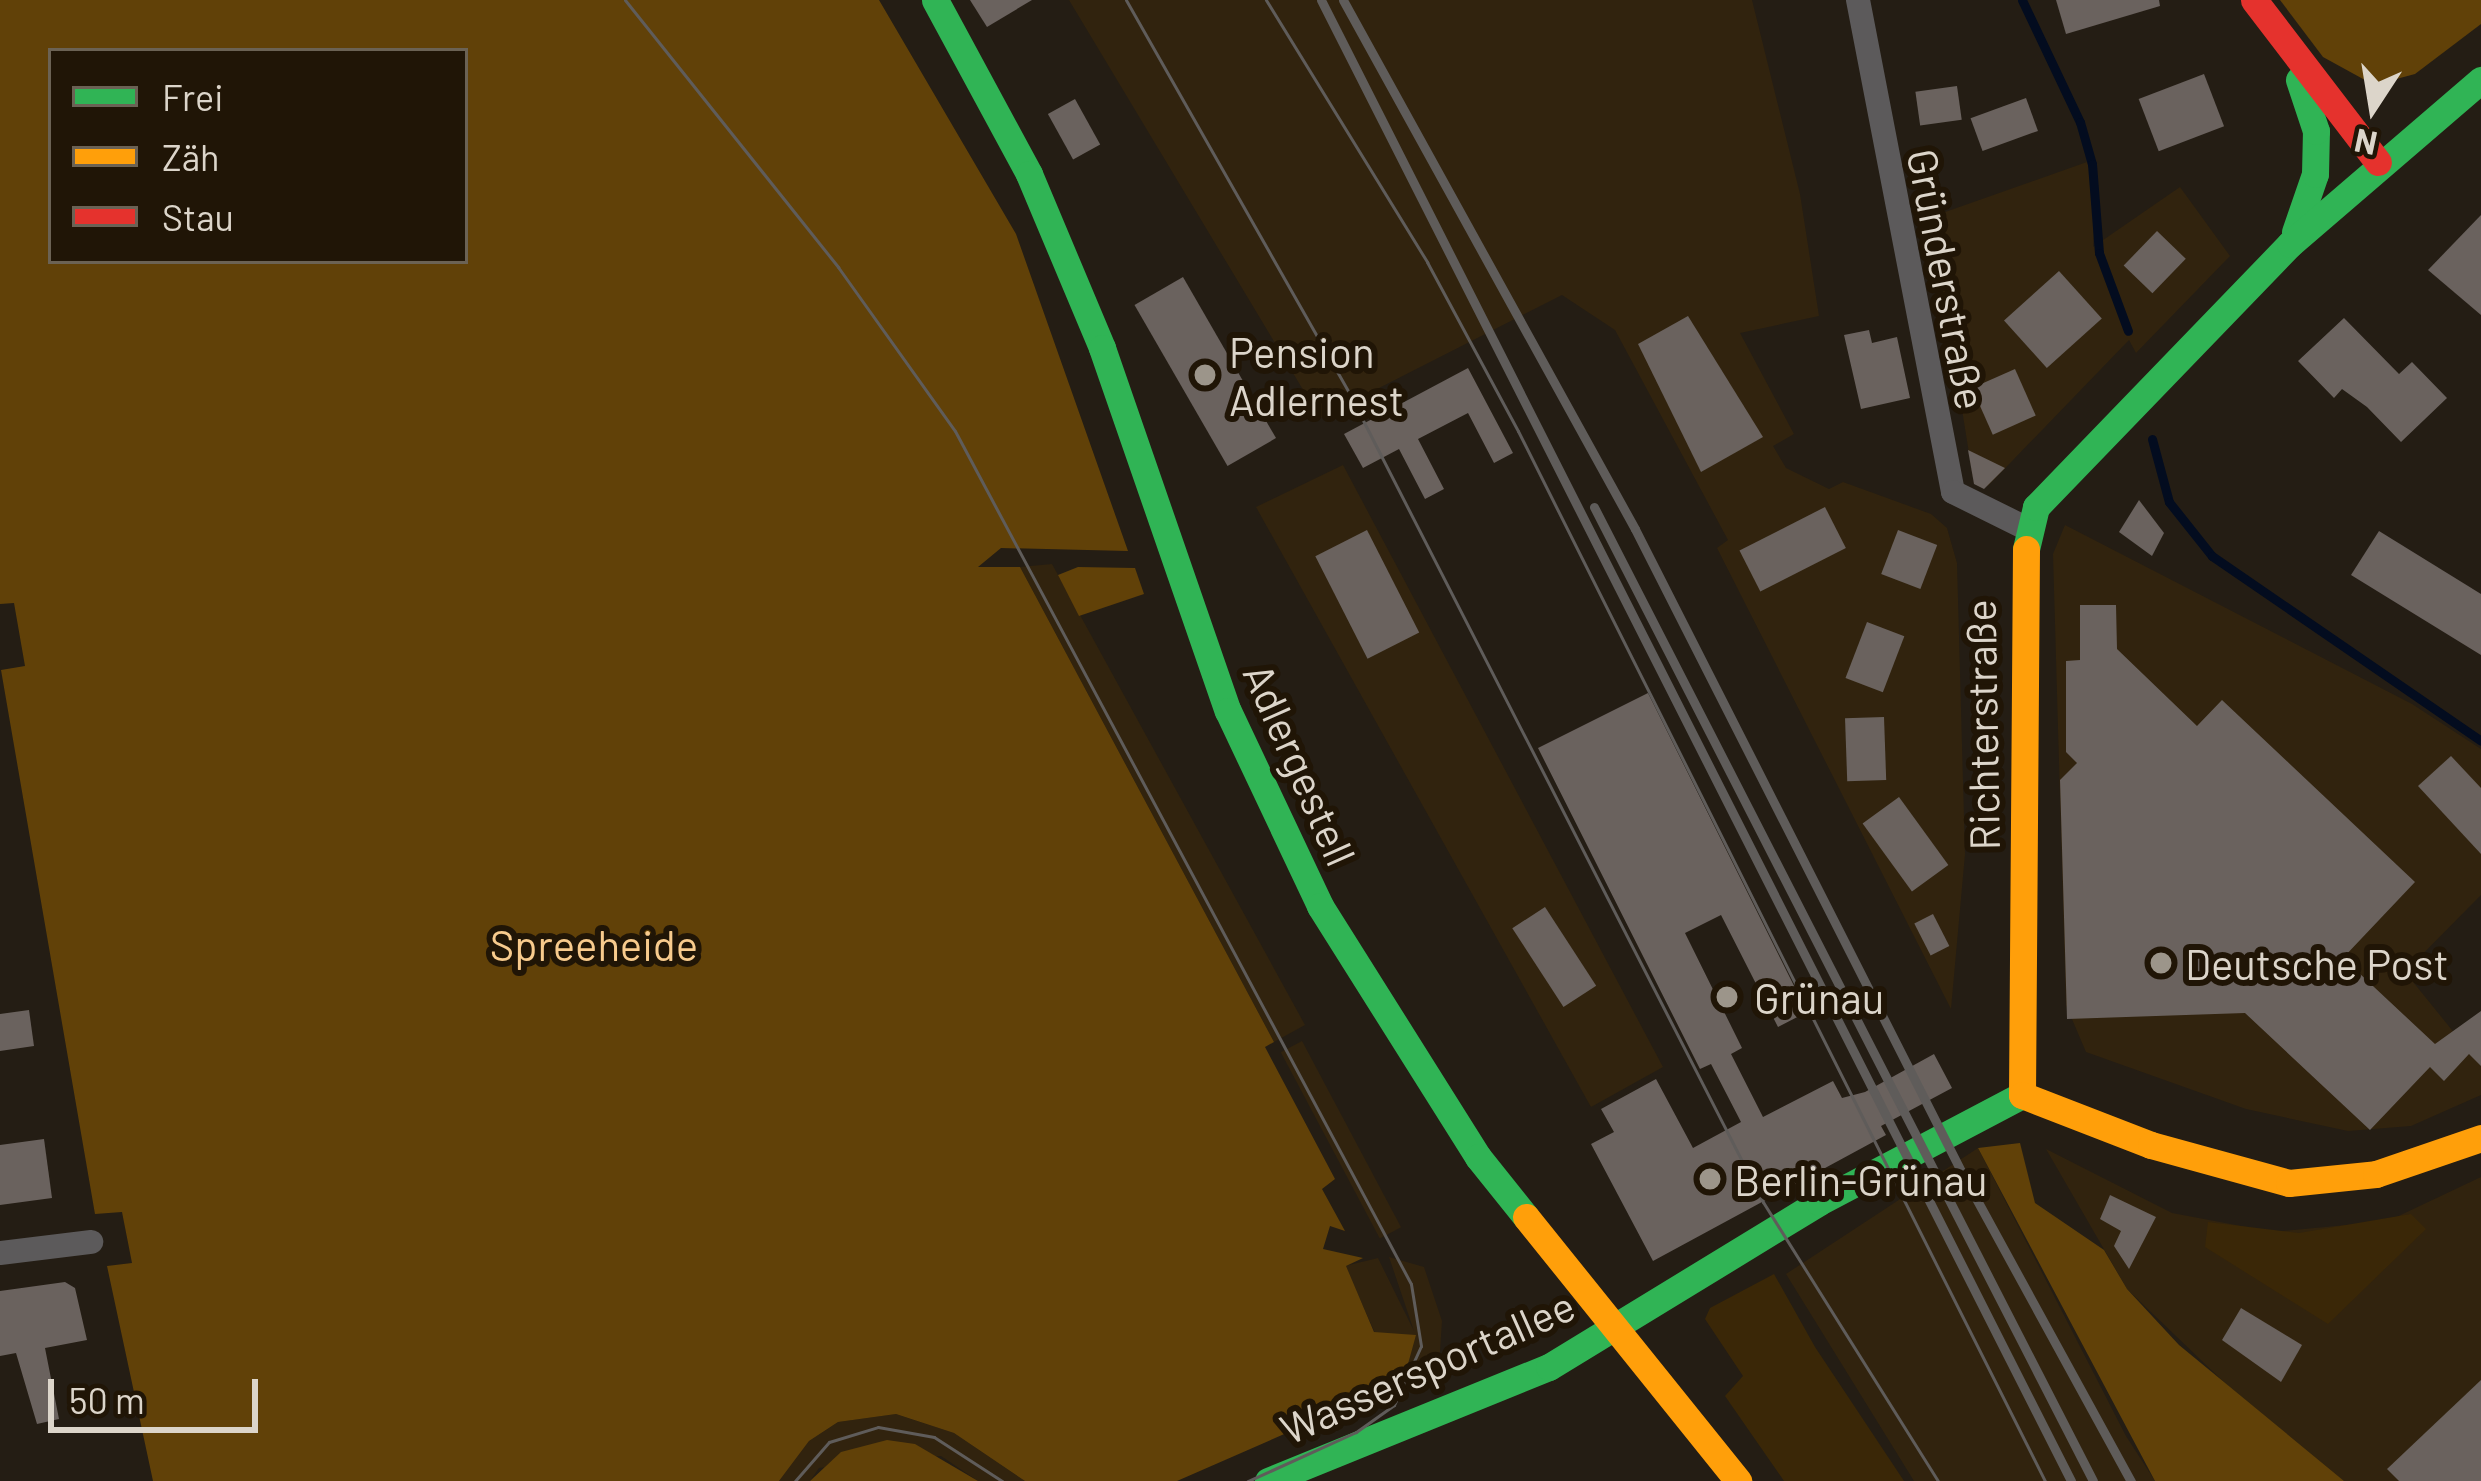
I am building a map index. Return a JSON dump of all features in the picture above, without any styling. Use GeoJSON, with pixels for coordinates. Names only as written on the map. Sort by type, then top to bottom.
{"type":"FeatureCollection","features":[{"type":"Feature","properties":{"kind":"street","name":"Adlergestell"},"geometry":{"type":"LineString","coordinates":[[935,0],[1029,174],[1102,348],[1228,711],[1320,906],[1478,1157],[1738,1481]]}},
{"type":"Feature","properties":{"kind":"street","name":"Gründerstraße"},"geometry":{"type":"LineString","coordinates":[[1858,0],[1953,492],[2026,527]]}},
{"type":"Feature","properties":{"kind":"street"},"geometry":{"type":"LineString","coordinates":[[2254,0],[2293,60],[2378,162]]}},
{"type":"Feature","properties":{"kind":"street"},"geometry":{"type":"LineString","coordinates":[[2290,244],[2315,174],[2316,131],[2293,60]]}},
{"type":"Feature","properties":{"kind":"street"},"geometry":{"type":"LineString","coordinates":[[2026,527],[2036,507],[2290,244],[2378,162],[2481,80]]}},
{"type":"Feature","properties":{"kind":"street","name":"Richterstraße"},"geometry":{"type":"LineString","coordinates":[[2023,1095],[2026,527]]}},
{"type":"Feature","properties":{"kind":"street"},"geometry":{"type":"LineString","coordinates":[[1618,1326],[1951,1127],[2023,1095],[2171,1152],[2289,1183],[2376,1174],[2481,1138]]}},
{"type":"Feature","properties":{"kind":"street"},"geometry":{"type":"LineString","coordinates":[[0,1253],[91,1242]]}},
{"type":"Feature","properties":{"kind":"street","name":"Wassersportallee"},"geometry":{"type":"LineString","coordinates":[[1268,1481],[1541,1371],[1618,1326]]}},
{"type":"Feature","properties":{"kind":"shaded area"},"geometry":{"type":"Polygon","coordinates":[[[1069,0],[1752,0],[1800,194],[1819,316],[1740,333],[1794,434],[1773,446],[1786,468],[1829,489],[1843,482],[1931,514],[1947,528],[1957,563],[1965,854],[1951,1009],[1717,548],[1728,540],[1615,330],[1562,295],[1320,418],[1069,0]]]}},
{"type":"Feature","properties":{"kind":"shaded area"},"geometry":{"type":"Polygon","coordinates":[[[2087,162],[2095,186],[2093,247],[2180,187],[2230,256],[2136,353],[2129,340],[1988,486],[1973,478],[1931,217],[2087,162]]]}},
{"type":"Feature","properties":{"kind":"shaded area"},"geometry":{"type":"Polygon","coordinates":[[[1343,465],[1663,1067],[1591,1107],[1256,507],[1343,465]]]}},
{"type":"Feature","properties":{"kind":"shaded area"},"geometry":{"type":"Polygon","coordinates":[[[2065,525],[2412,704],[2481,749],[2481,895],[2405,972],[2481,1066],[2481,1095],[2411,1126],[2348,1131],[2246,1109],[2086,1052],[2066,1005],[2053,554],[2065,525]]]}},
{"type":"Feature","properties":{"kind":"shaded area"},"geometry":{"type":"Polygon","coordinates":[[[1052,564],[1305,1025],[1274,1042],[1020,567],[1052,564]]]}},
{"type":"Feature","properties":{"kind":"shaded area"},"geometry":{"type":"Polygon","coordinates":[[[1302,1041],[1401,1227],[1380,1239],[1281,1052],[1302,1041]]]}},
{"type":"Feature","properties":{"kind":"shaded area"},"geometry":{"type":"Polygon","coordinates":[[[1978,1148],[2126,1436],[2155,1481],[1914,1481],[1786,1274],[1978,1148]]]}},
{"type":"Feature","properties":{"kind":"shaded area"},"geometry":{"type":"Polygon","coordinates":[[[2046,1149],[2172,1213],[2273,1232],[2388,1221],[2481,1177],[2481,1481],[2344,1481],[2280,1436],[2127,1289],[2046,1149]]]}},
{"type":"Feature","properties":{"kind":"shaded area"},"geometry":{"type":"Polygon","coordinates":[[[2411,1214],[2426,1229],[2328,1324],[2205,1247],[2208,1222],[2299,1233],[2411,1214]]]}},
{"type":"Feature","properties":{"kind":"shaded area"},"geometry":{"type":"Polygon","coordinates":[[[1389,1257],[1424,1267],[1442,1321],[1439,1367],[1403,1382],[1412,1365],[1375,1333],[1345,1266],[1378,1258],[1414,1331],[1389,1257]]]}},
{"type":"Feature","properties":{"kind":"shaded area"},"geometry":{"type":"Polygon","coordinates":[[[1774,1274],[1815,1347],[1904,1481],[1784,1481],[1725,1396],[1743,1376],[1705,1319],[1710,1308],[1774,1274]]]}},
{"type":"Feature","properties":{"kind":"shaded area"},"geometry":{"type":"Polygon","coordinates":[[[896,1414],[954,1433],[1025,1481],[978,1481],[941,1456],[819,1468],[810,1481],[779,1481],[809,1441],[838,1422],[896,1414]]]}},
{"type":"Feature","properties":{"kind":"green space","name":"Spreeheide"},"geometry":{"type":"Polygon","coordinates":[[[0,0],[879,0],[1016,234],[1128,551],[1001,548],[978,567],[1020,567],[1274,1042],[1265,1047],[1335,1179],[1322,1189],[1345,1231],[1330,1226],[1323,1249],[1363,1258],[1346,1266],[1374,1332],[1416,1335],[1403,1382],[1177,1481],[1025,1481],[954,1433],[896,1414],[838,1422],[809,1441],[779,1481],[153,1481],[107,1266],[132,1263],[122,1212],[95,1214],[1,670],[25,666],[14,603],[0,604],[0,0]]]}},
{"type":"Feature","properties":{"kind":"green space"},"geometry":{"type":"Polygon","coordinates":[[[2280,0],[2481,0],[2481,24],[2415,74],[2374,85],[2323,57],[2280,0]]]}},
{"type":"Feature","properties":{"kind":"green space"},"geometry":{"type":"Polygon","coordinates":[[[1078,567],[1135,568],[1144,594],[1079,616],[1058,575],[1078,567]]]}},
{"type":"Feature","properties":{"kind":"green space"},"geometry":{"type":"Polygon","coordinates":[[[2020,1143],[2035,1203],[2104,1250],[2127,1289],[2179,1345],[2344,1481],[2155,1481],[1978,1148],[2020,1143]]]}},
{"type":"Feature","properties":{"kind":"green space"},"geometry":{"type":"Polygon","coordinates":[[[887,1440],[915,1444],[978,1481],[810,1481],[841,1452],[887,1440]]]}},
{"type":"Feature","properties":{"kind":"building"},"geometry":{"type":"Polygon","coordinates":[[[970,0],[1032,0],[987,27],[970,0]]]}},
{"type":"Feature","properties":{"kind":"building"},"geometry":{"type":"Polygon","coordinates":[[[2056,0],[2159,0],[2160,6],[2066,34],[2056,0]]]}},
{"type":"Feature","properties":{"kind":"building"},"geometry":{"type":"Polygon","coordinates":[[[2204,74],[2224,126],[2159,151],[2139,99],[2204,74]]]}},
{"type":"Feature","properties":{"kind":"building"},"geometry":{"type":"Polygon","coordinates":[[[1957,86],[1962,120],[1920,126],[1915,92],[1957,86]]]}},
{"type":"Feature","properties":{"kind":"building"},"geometry":{"type":"Polygon","coordinates":[[[2026,98],[2038,131],[1983,151],[1971,118],[2026,98]]]}},
{"type":"Feature","properties":{"kind":"building"},"geometry":{"type":"Polygon","coordinates":[[[1075,99],[1100,144],[1073,160],[1048,114],[1075,99]]]}},
{"type":"Feature","properties":{"kind":"building"},"geometry":{"type":"Polygon","coordinates":[[[2481,215],[2481,315],[2428,270],[2481,215]]]}},
{"type":"Feature","properties":{"kind":"building"},"geometry":{"type":"Polygon","coordinates":[[[2157,231],[2186,259],[2152,293],[2124,266],[2157,231]]]}},
{"type":"Feature","properties":{"kind":"building"},"geometry":{"type":"Polygon","coordinates":[[[2059,271],[2102,319],[2047,368],[2004,321],[2059,271]]]}},
{"type":"Feature","properties":{"kind":"building"},"geometry":{"type":"Polygon","coordinates":[[[1183,277],[1276,438],[1228,466],[1135,305],[1183,277]]]}},
{"type":"Feature","properties":{"kind":"building"},"geometry":{"type":"Polygon","coordinates":[[[1688,316],[1763,437],[1701,472],[1638,344],[1688,316]]]}},
{"type":"Feature","properties":{"kind":"building"},"geometry":{"type":"Polygon","coordinates":[[[2344,318],[2399,374],[2412,362],[2447,398],[2401,442],[2342,389],[2334,398],[2298,361],[2344,318]]]}},
{"type":"Feature","properties":{"kind":"building"},"geometry":{"type":"Polygon","coordinates":[[[1869,330],[1872,343],[1897,337],[1910,398],[1861,409],[1844,335],[1869,330]]]}},
{"type":"Feature","properties":{"kind":"building"},"geometry":{"type":"Polygon","coordinates":[[[1468,368],[1513,453],[1494,463],[1468,413],[1418,439],[1444,489],[1425,499],[1399,449],[1363,468],[1344,434],[1468,368]]]}},
{"type":"Feature","properties":{"kind":"building"},"geometry":{"type":"Polygon","coordinates":[[[2015,369],[2036,416],[1993,435],[1972,388],[2015,369]]]}},
{"type":"Feature","properties":{"kind":"building"},"geometry":{"type":"Polygon","coordinates":[[[1968,450],[2005,468],[1984,489],[1974,484],[1968,450]]]}},
{"type":"Feature","properties":{"kind":"building"},"geometry":{"type":"Polygon","coordinates":[[[2139,500],[2164,533],[2152,556],[2119,532],[2139,500]]]}},
{"type":"Feature","properties":{"kind":"building"},"geometry":{"type":"Polygon","coordinates":[[[1825,507],[1846,548],[1760,592],[1739,551],[1825,507]]]}},
{"type":"Feature","properties":{"kind":"building"},"geometry":{"type":"Polygon","coordinates":[[[1367,530],[1419,632],[1368,659],[1315,556],[1367,530]]]}},
{"type":"Feature","properties":{"kind":"building"},"geometry":{"type":"Polygon","coordinates":[[[1898,530],[1937,545],[1920,589],[1881,574],[1898,530]]]}},
{"type":"Feature","properties":{"kind":"building"},"geometry":{"type":"Polygon","coordinates":[[[2379,531],[2481,594],[2481,655],[2351,575],[2379,531]]]}},
{"type":"Feature","properties":{"kind":"building"},"geometry":{"type":"Polygon","coordinates":[[[2080,605],[2116,605],[2117,649],[2197,726],[2222,700],[2415,882],[2343,958],[2435,1044],[2481,1011],[2481,1066],[2469,1054],[2444,1081],[2430,1067],[2370,1130],[2245,1013],[2067,1019],[2060,780],[2077,763],[2066,752],[2066,661],[2080,660],[2080,605]]]}},
{"type":"Feature","properties":{"kind":"building"},"geometry":{"type":"Polygon","coordinates":[[[1867,622],[1904,636],[1883,692],[1845,678],[1867,622]]]}},
{"type":"Feature","properties":{"kind":"building"},"geometry":{"type":"Polygon","coordinates":[[[1648,693],[1807,1012],[1778,1027],[1721,915],[1685,933],[1742,1048],[1731,1054],[1763,1117],[1833,1081],[1842,1098],[1865,1092],[1934,1054],[1952,1088],[1881,1126],[1886,1135],[1653,1261],[1591,1144],[1614,1132],[1601,1109],[1656,1079],[1693,1148],[1741,1122],[1711,1064],[1700,1069],[1538,748],[1648,693]]]}},
{"type":"Feature","properties":{"kind":"building"},"geometry":{"type":"Polygon","coordinates":[[[1884,717],[1886,780],[1847,781],[1845,718],[1884,717]]]}},
{"type":"Feature","properties":{"kind":"building"},"geometry":{"type":"Polygon","coordinates":[[[2451,756],[2481,788],[2481,854],[2418,786],[2451,756]]]}},
{"type":"Feature","properties":{"kind":"building"},"geometry":{"type":"Polygon","coordinates":[[[1899,797],[1948,865],[1912,891],[1863,823],[1899,797]]]}},
{"type":"Feature","properties":{"kind":"building"},"geometry":{"type":"Polygon","coordinates":[[[1545,907],[1596,986],[1563,1007],[1512,928],[1545,907]]]}},
{"type":"Feature","properties":{"kind":"building"},"geometry":{"type":"Polygon","coordinates":[[[1933,914],[1949,946],[1931,956],[1914,924],[1933,914]]]}},
{"type":"Feature","properties":{"kind":"building"},"geometry":{"type":"Polygon","coordinates":[[[29,1010],[34,1046],[0,1051],[0,1014],[29,1010]]]}},
{"type":"Feature","properties":{"kind":"building"},"geometry":{"type":"Polygon","coordinates":[[[44,1139],[52,1198],[0,1205],[0,1145],[44,1139]]]}},
{"type":"Feature","properties":{"kind":"building"},"geometry":{"type":"Polygon","coordinates":[[[2110,1195],[2156,1217],[2129,1269],[2114,1246],[2121,1231],[2100,1219],[2110,1195]]]}},
{"type":"Feature","properties":{"kind":"building"},"geometry":{"type":"Polygon","coordinates":[[[65,1282],[75,1288],[87,1340],[45,1348],[59,1419],[37,1424],[16,1353],[0,1356],[0,1291],[65,1282]]]}},
{"type":"Feature","properties":{"kind":"building"},"geometry":{"type":"Polygon","coordinates":[[[2241,1308],[2302,1345],[2281,1382],[2222,1340],[2241,1308]]]}},
{"type":"Feature","properties":{"kind":"building"},"geometry":{"type":"Polygon","coordinates":[[[2481,1380],[2481,1481],[2399,1481],[2387,1469],[2481,1380]]]}},
{"type":"Feature","properties":{"kind":"waterway"},"geometry":{"type":"LineString","coordinates":[[2022,0],[2080,122],[2092,164],[2099,253],[2128,331]]}},
{"type":"Feature","properties":{"kind":"waterway"},"geometry":{"type":"LineString","coordinates":[[2152,439],[2169,502],[2212,556],[2481,741]]}},
{"type":"Feature","properties":{"kind":"tram line"},"geometry":{"type":"LineString","coordinates":[[625,0],[838,267],[955,431],[1411,1284],[1421,1346],[1394,1405],[1356,1432],[1248,1481]]}},
{"type":"Feature","properties":{"kind":"tram line"},"geometry":{"type":"LineString","coordinates":[[1126,0],[1350,395],[1763,1202],[1938,1481]]}},
{"type":"Feature","properties":{"kind":"tram line"},"geometry":{"type":"LineString","coordinates":[[1266,0],[1427,262],[1518,431],[2045,1481]]}},
{"type":"Feature","properties":{"kind":"tram line"},"geometry":{"type":"LineString","coordinates":[[795,1481],[829,1442],[878,1427],[934,1437],[1002,1481]]}},
{"type":"Feature","properties":{"kind":"railway"},"geometry":{"type":"LineString","coordinates":[[1321,0],[2071,1481]]}},
{"type":"Feature","properties":{"kind":"railway"},"geometry":{"type":"LineString","coordinates":[[1343,0],[1635,529],[1961,1171],[2131,1481]]}},
{"type":"Feature","properties":{"kind":"railway"},"geometry":{"type":"LineString","coordinates":[[1594,507],[2093,1481]]}},
{"type":"Feature","properties":{"kind":"traffic: fast"},"geometry":{"type":"LineString","coordinates":[[935,0],[1029,174],[1102,348],[1228,711],[1320,906],[1478,1157],[1526,1217]]}},
{"type":"Feature","properties":{"kind":"traffic: fast"},"geometry":{"type":"LineString","coordinates":[[2295,232],[2315,174],[2316,131],[2299,80]]}},
{"type":"Feature","properties":{"kind":"traffic: fast"},"geometry":{"type":"LineString","coordinates":[[2026,549],[2036,507],[2290,244],[2481,80]]}},
{"type":"Feature","properties":{"kind":"traffic: fast"},"geometry":{"type":"LineString","coordinates":[[1268,1481],[1549,1367],[1819,1202],[2022,1095]]}},
{"type":"Feature","properties":{"kind":"traffic: slow"},"geometry":{"type":"LineString","coordinates":[[2022,1095],[2026,549]]}},
{"type":"Feature","properties":{"kind":"traffic: slow"},"geometry":{"type":"LineString","coordinates":[[2022,1095],[2151,1145],[2289,1183],[2376,1174],[2481,1138]]}},
{"type":"Feature","properties":{"kind":"traffic: slow"},"geometry":{"type":"LineString","coordinates":[[1526,1217],[1738,1481]]}},
{"type":"Feature","properties":{"kind":"traffic: jam"},"geometry":{"type":"LineString","coordinates":[[2254,0],[2378,162]]}},
{"type":"Feature","properties":{"kind":"place","name":"Pension Adlernest"},"geometry":{"type":"Point","coordinates":[1205,375]}},
{"type":"Feature","properties":{"kind":"place","name":"Deutsche Post"},"geometry":{"type":"Point","coordinates":[2161,963]}},
{"type":"Feature","properties":{"kind":"place","name":"Grünau"},"geometry":{"type":"Point","coordinates":[1727,997]}},
{"type":"Feature","properties":{"kind":"place","name":"Berlin-Grünau"},"geometry":{"type":"Point","coordinates":[1710,1179]}}]}
